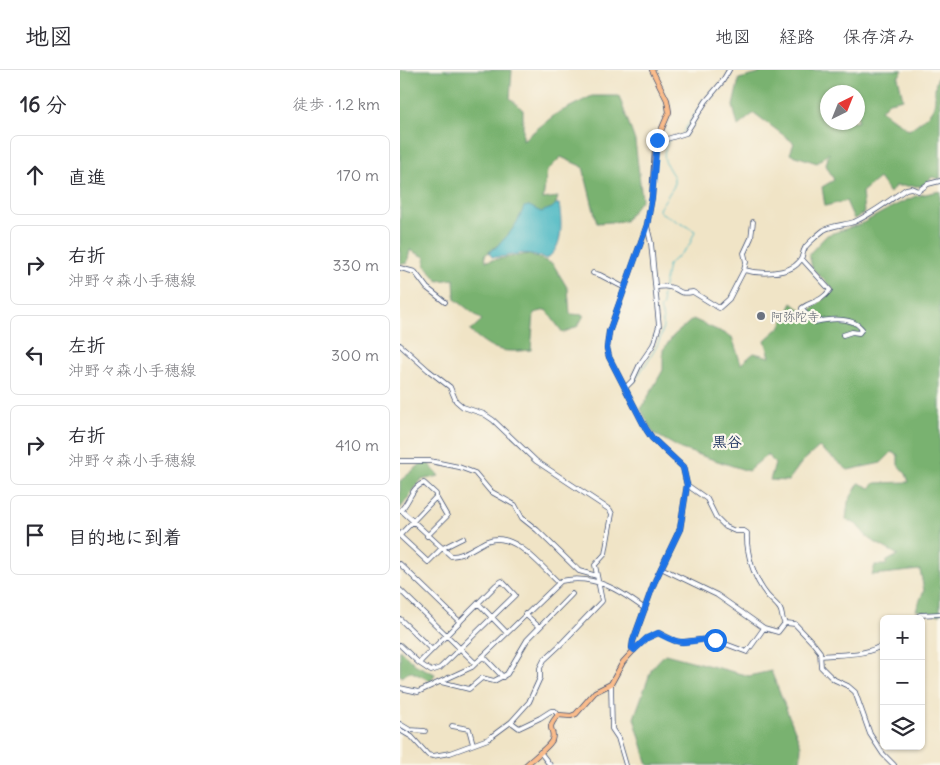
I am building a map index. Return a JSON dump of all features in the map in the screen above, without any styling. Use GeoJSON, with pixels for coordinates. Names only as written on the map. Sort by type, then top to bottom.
{"type":"FeatureCollection","features":[{"type":"Feature","properties":{"kind":"main road"},"geometry":{"type":"LineString","coordinates":[[526,765],[552,740],[550,727],[558,715],[571,716],[576,714],[595,692],[611,684],[623,662],[634,650],[632,645],[645,609],[661,568],[680,529],[687,485],[683,467],[649,434],[640,420],[609,357],[607,348],[609,332],[647,225],[652,197],[655,150],[669,112],[652,70]]}},
{"type":"Feature","properties":{"kind":"street"},"geometry":{"type":"LineString","coordinates":[[658,138],[667,139],[686,133],[706,101],[720,85],[729,70]]}},
{"type":"Feature","properties":{"kind":"street"},"geometry":{"type":"LineString","coordinates":[[744,270],[769,273],[796,265],[802,259],[807,244],[826,229],[862,218],[906,189],[911,188],[918,191],[928,184],[940,181]]}},
{"type":"Feature","properties":{"kind":"street"},"geometry":{"type":"LineString","coordinates":[[656,287],[672,287],[684,294],[693,292],[719,308],[728,299],[744,270],[746,262],[744,253],[751,238],[752,222]]}},
{"type":"Feature","properties":{"kind":"street"},"geometry":{"type":"LineString","coordinates":[[624,388],[632,381],[640,364],[653,345],[659,326],[651,243],[647,225]]}},
{"type":"Feature","properties":{"kind":"street"},"geometry":{"type":"LineString","coordinates":[[802,259],[830,290],[819,301],[806,305],[802,310],[815,322],[844,320],[858,325],[862,329],[859,333],[852,332],[843,335]]}},
{"type":"Feature","properties":{"kind":"street"},"geometry":{"type":"LineString","coordinates":[[400,268],[415,272],[427,288],[445,302]]}},
{"type":"Feature","properties":{"kind":"street"},"geometry":{"type":"LineString","coordinates":[[593,273],[625,288]]}},
{"type":"Feature","properties":{"kind":"street"},"geometry":{"type":"LineString","coordinates":[[400,345],[428,370],[450,386],[456,401],[463,407],[484,414],[493,420],[536,461],[610,510],[612,514],[608,543],[604,555],[595,564],[602,601],[540,665],[540,678],[529,702],[511,722],[488,739],[450,754],[433,756],[428,754],[412,737],[400,730]]}},
{"type":"Feature","properties":{"kind":"street"},"geometry":{"type":"LineString","coordinates":[[400,461],[434,462],[460,467],[475,473],[490,491],[515,505],[522,518],[579,570],[596,576]]}},
{"type":"Feature","properties":{"kind":"street"},"geometry":{"type":"LineString","coordinates":[[427,536],[447,516],[436,494],[424,483],[416,487],[406,506],[401,511],[413,522],[427,536],[441,549],[450,556],[456,556],[488,541],[498,539],[522,548],[558,582]]}},
{"type":"Feature","properties":{"kind":"street"},"geometry":{"type":"LineString","coordinates":[[687,485],[707,499],[716,517],[726,527],[735,531],[744,530],[747,533],[746,544],[752,564],[766,595],[781,610],[782,619],[786,623],[795,624],[813,643],[821,656],[821,667],[835,680],[848,686],[855,692],[870,734],[883,754],[894,765]]}},
{"type":"Feature","properties":{"kind":"street"},"geometry":{"type":"LineString","coordinates":[[436,497],[400,536],[428,562],[441,549],[463,538]]}},
{"type":"Feature","properties":{"kind":"street"},"geometry":{"type":"LineString","coordinates":[[400,564],[460,622]]}},
{"type":"Feature","properties":{"kind":"street"},"geometry":{"type":"LineString","coordinates":[[661,568],[716,595],[764,628],[778,632],[786,623]]}},
{"type":"Feature","properties":{"kind":"street"},"geometry":{"type":"LineString","coordinates":[[400,688],[418,692],[472,667],[558,582],[585,579],[599,583],[615,588],[645,609]]}},
{"type":"Feature","properties":{"kind":"street"},"geometry":{"type":"LineString","coordinates":[[400,645],[419,663],[431,671],[440,668],[515,595],[502,581],[419,663]]}},
{"type":"Feature","properties":{"kind":"street"},"geometry":{"type":"LineString","coordinates":[[400,590],[475,663]]}},
{"type":"Feature","properties":{"kind":"street"},"geometry":{"type":"LineString","coordinates":[[440,682],[469,689],[482,678],[494,682],[503,677],[507,674],[527,640],[572,594]]}},
{"type":"Feature","properties":{"kind":"street"},"geometry":{"type":"LineString","coordinates":[[478,603],[506,632]]}},
{"type":"Feature","properties":{"kind":"street"},"geometry":{"type":"LineString","coordinates":[[525,614],[539,627]]}},
{"type":"Feature","properties":{"kind":"street"},"geometry":{"type":"LineString","coordinates":[[920,615],[940,614]]}},
{"type":"Feature","properties":{"kind":"street"},"geometry":{"type":"LineString","coordinates":[[400,619],[432,650]]}},
{"type":"Feature","properties":{"kind":"street"},"geometry":{"type":"LineString","coordinates":[[634,650],[647,638],[658,633],[675,641],[682,642],[715,640],[747,652],[764,628]]}},
{"type":"Feature","properties":{"kind":"street"},"geometry":{"type":"LineString","coordinates":[[821,656],[866,652],[880,646]]}},
{"type":"Feature","properties":{"kind":"street"},"geometry":{"type":"LineString","coordinates":[[483,656],[503,677]]}},
{"type":"Feature","properties":{"kind":"street"},"geometry":{"type":"LineString","coordinates":[[611,684],[612,729],[618,738],[626,765]]}},
{"type":"Feature","properties":{"kind":"street"},"geometry":{"type":"LineString","coordinates":[[511,722],[519,728],[551,711],[555,711],[558,715]]}},
{"type":"Feature","properties":{"kind":"street"},"geometry":{"type":"LineString","coordinates":[[400,724],[410,730],[425,731]]}},
{"type":"Feature","properties":{"kind":"street"},"geometry":{"type":"LineString","coordinates":[[452,726],[469,729],[473,744]]}},
{"type":"Feature","properties":{"kind":"street"},"geometry":{"type":"LineString","coordinates":[[540,752],[550,765]]}},
{"type":"Feature","properties":{"kind":"green space"},"geometry":{"type":"Polygon","coordinates":[[[400,70],[512,70],[510,98],[523,110],[523,140],[556,114],[592,96],[619,96],[635,141],[642,199],[625,221],[597,223],[583,167],[561,157],[547,171],[543,199],[558,197],[554,209],[516,227],[503,241],[485,255],[486,261],[529,254],[553,264],[568,289],[570,314],[584,315],[578,326],[563,333],[546,310],[534,313],[531,350],[504,351],[492,347],[470,331],[482,320],[455,299],[454,279],[438,281],[425,265],[425,257],[410,250],[407,264],[400,263],[400,70]]]}},
{"type":"Feature","properties":{"kind":"green space"},"geometry":{"type":"Polygon","coordinates":[[[759,70],[903,70],[898,77],[903,99],[889,102],[881,110],[909,130],[933,108],[935,87],[940,73],[940,179],[932,177],[922,186],[895,186],[890,193],[879,178],[862,192],[864,213],[854,219],[846,201],[825,206],[822,187],[834,180],[826,165],[829,153],[817,163],[790,154],[794,143],[754,113],[738,126],[733,106],[739,79],[759,74],[759,70]]]}},
{"type":"Feature","properties":{"kind":"green space"},"geometry":{"type":"Polygon","coordinates":[[[940,191],[940,615],[916,610],[924,590],[920,570],[872,575],[875,565],[886,565],[887,561],[898,555],[869,539],[856,524],[846,520],[848,502],[859,483],[870,488],[875,483],[909,482],[906,474],[898,465],[898,455],[892,452],[881,463],[848,470],[819,447],[802,462],[788,481],[770,480],[775,464],[768,454],[748,471],[681,449],[653,433],[641,409],[663,370],[663,350],[673,336],[693,319],[732,337],[741,364],[754,353],[770,357],[765,340],[781,326],[792,303],[806,314],[834,290],[812,268],[809,254],[827,235],[861,224],[916,196],[940,191]]]}},
{"type":"Feature","properties":{"kind":"green space"},"geometry":{"type":"Polygon","coordinates":[[[428,463],[439,476],[421,480],[400,509],[400,481],[421,464],[428,463]]]}},
{"type":"Feature","properties":{"kind":"green space"},"geometry":{"type":"Polygon","coordinates":[[[400,650],[416,665],[435,674],[431,681],[410,671],[402,677],[400,675],[400,650]]]}},
{"type":"Feature","properties":{"kind":"green space"},"geometry":{"type":"Polygon","coordinates":[[[665,654],[749,676],[771,671],[801,746],[800,765],[648,765],[634,718],[652,668],[665,654]]]}},
{"type":"Feature","properties":{"kind":"water"},"geometry":{"type":"Polygon","coordinates":[[[559,204],[560,211],[559,242],[552,254],[546,259],[524,253],[492,257],[489,253],[510,233],[524,207],[529,206],[541,212],[552,208],[559,204]]]}},
{"type":"Feature","properties":{"kind":"waterway"},"geometry":{"type":"LineString","coordinates":[[683,132],[703,103]]}},
{"type":"Feature","properties":{"kind":"waterway"},"geometry":{"type":"LineString","coordinates":[[634,382],[651,357],[663,328],[660,309],[663,305],[662,296],[668,265],[689,246],[695,231],[660,212],[659,209],[674,186],[674,177],[666,164],[664,155],[669,139]]}},
{"type":"Feature","properties":{"kind":"place","name":"阿弥陀寺"},"geometry":{"type":"Point","coordinates":[761,316]}},
{"type":"Feature","properties":{"kind":"district","name":"黒谷"},"geometry":{"type":"Point","coordinates":[727,441]}},
{"type":"Feature","properties":{"kind":"route"},"geometry":{"type":"LineString","coordinates":[[657,140],[652,197],[647,225],[609,332],[607,348],[609,357],[640,420],[652,438],[683,467],[687,485],[682,520],[677,538],[654,583],[632,648],[634,650],[652,634],[658,633],[675,641],[682,642],[715,640]]}}]}
